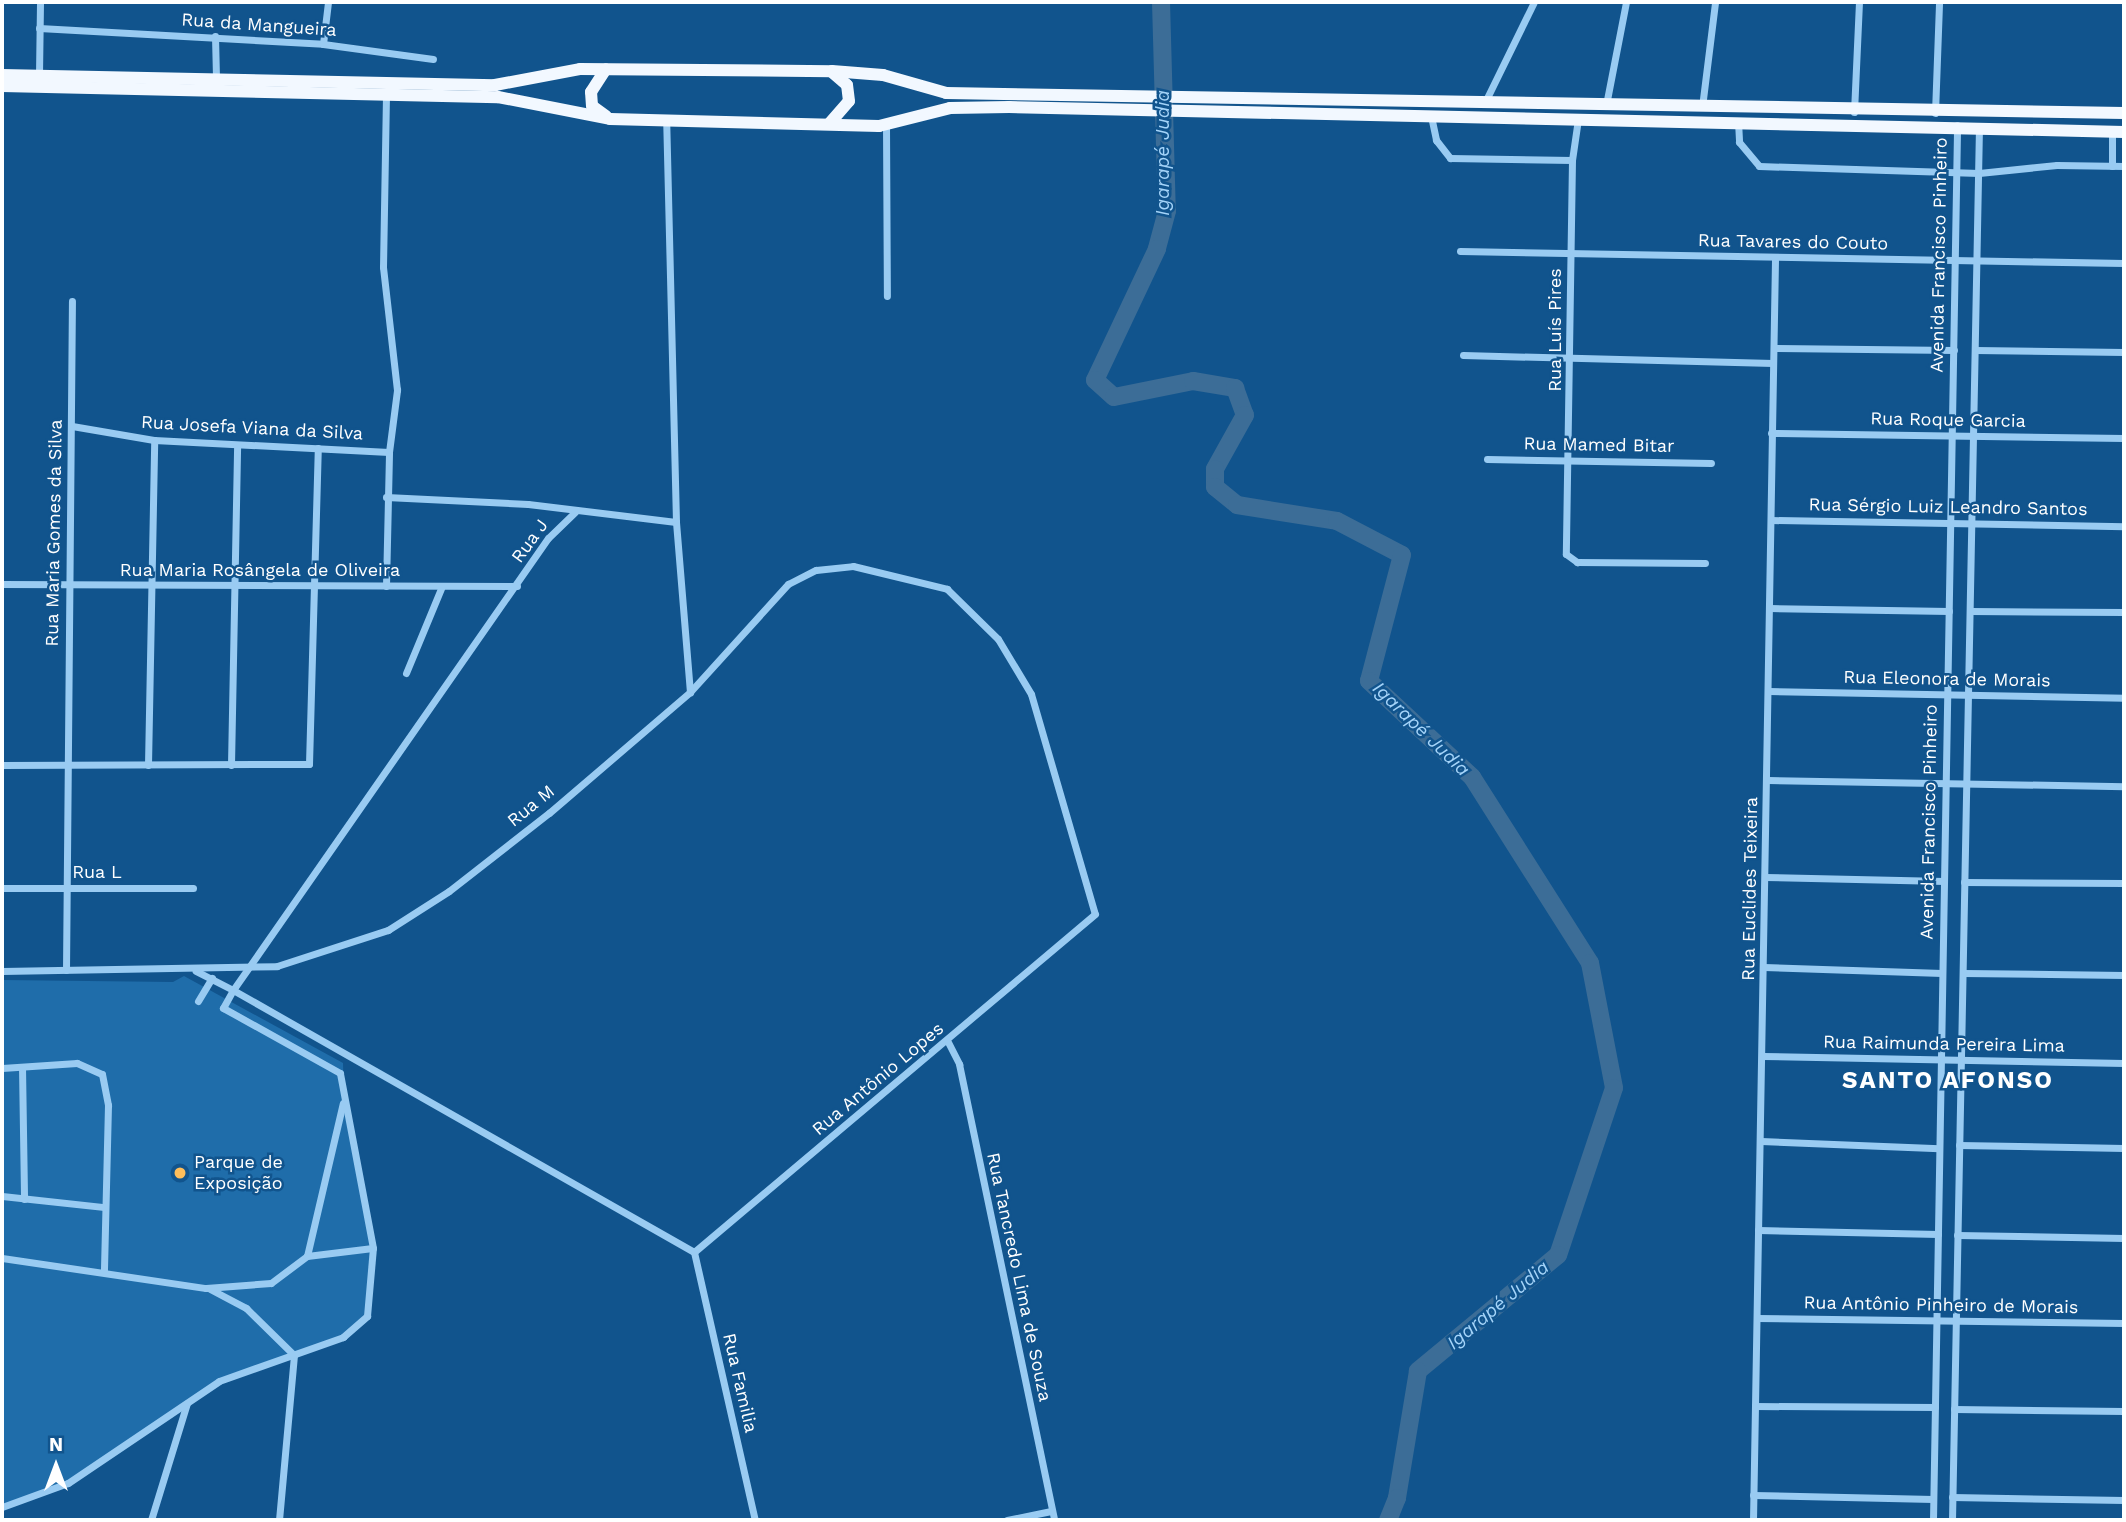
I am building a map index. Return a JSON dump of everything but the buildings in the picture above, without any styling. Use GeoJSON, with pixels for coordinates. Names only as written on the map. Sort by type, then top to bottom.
{"type":"FeatureCollection","features":[{"type":"Feature","properties":{"kind":"highway"},"geometry":{"type":"LineString","coordinates":[[2,75],[495,85],[606,69],[832,71],[883,75],[946,93],[1083,102],[1605,106],[1854,113],[2124,113]]}},
{"type":"Feature","properties":{"kind":"highway"},"geometry":{"type":"LineString","coordinates":[[606,69],[593,86],[592,106],[610,119]]}},
{"type":"Feature","properties":{"kind":"highway"},"geometry":{"type":"LineString","coordinates":[[828,124],[849,101],[847,85],[832,71]]}},
{"type":"Feature","properties":{"kind":"highway"},"geometry":{"type":"LineString","coordinates":[[2,86],[498,97],[610,119],[886,125],[950,108],[1083,102]]}},
{"type":"Feature","properties":{"kind":"highway"},"geometry":{"type":"LineString","coordinates":[[1216,104],[1430,115],[1957,125],[2118,132]]}},
{"type":"Feature","properties":{"kind":"highway"},"geometry":{"type":"LineString","coordinates":[[2048,130],[2045,122],[2051,112]]}},
{"type":"Feature","properties":{"kind":"street"},"geometry":{"type":"LineString","coordinates":[[39,75],[40,2]]}},
{"type":"Feature","properties":{"kind":"street"},"geometry":{"type":"LineString","coordinates":[[323,44],[328,2]]}},
{"type":"Feature","properties":{"kind":"street"},"geometry":{"type":"LineString","coordinates":[[1483,106],[1534,2]]}},
{"type":"Feature","properties":{"kind":"street"},"geometry":{"type":"LineString","coordinates":[[1605,106],[1626,2]]}},
{"type":"Feature","properties":{"kind":"street"},"geometry":{"type":"LineString","coordinates":[[1702,108],[1715,2]]}},
{"type":"Feature","properties":{"kind":"street"},"geometry":{"type":"LineString","coordinates":[[1854,113],[1859,2]]}},
{"type":"Feature","properties":{"kind":"street"},"geometry":{"type":"LineString","coordinates":[[1935,113],[1939,2]]}},
{"type":"Feature","properties":{"kind":"street","name":"Rua da Mangueira"},"geometry":{"type":"LineString","coordinates":[[39,27],[323,44],[433,59]]}},
{"type":"Feature","properties":{"kind":"street"},"geometry":{"type":"LineString","coordinates":[[215,36],[216,78]]}},
{"type":"Feature","properties":{"kind":"street"},"geometry":{"type":"LineString","coordinates":[[386,93],[383,267],[397,390],[386,497],[386,586]]}},
{"type":"Feature","properties":{"kind":"street"},"geometry":{"type":"LineString","coordinates":[[1430,115],[1436,140],[1450,158],[1572,160]]}},
{"type":"Feature","properties":{"kind":"street","name":"Rua Luís Pires"},"geometry":{"type":"LineString","coordinates":[[1578,119],[1572,160],[1572,356],[1567,556],[1577,562],[1705,563]]}},
{"type":"Feature","properties":{"kind":"street"},"geometry":{"type":"LineString","coordinates":[[666,120],[676,522],[690,692]]}},
{"type":"Feature","properties":{"kind":"street"},"geometry":{"type":"LineString","coordinates":[[1738,121],[1739,142],[1759,166],[1956,173],[2124,166]]}},
{"type":"Feature","properties":{"kind":"street"},"geometry":{"type":"LineString","coordinates":[[886,125],[887,296]]}},
{"type":"Feature","properties":{"kind":"street","name":"Avenida Francisco Pinheiro"},"geometry":{"type":"LineString","coordinates":[[1933,1520],[1957,125]]}},
{"type":"Feature","properties":{"kind":"street","name":"Avenida Francisco Pinheiro"},"geometry":{"type":"LineString","coordinates":[[1952,1520],[1979,126]]}},
{"type":"Feature","properties":{"kind":"street"},"geometry":{"type":"LineString","coordinates":[[2112,166],[2118,132]]}},
{"type":"Feature","properties":{"kind":"street","name":"Rua Tavares do Couto"},"geometry":{"type":"LineString","coordinates":[[1460,251],[2124,263]]}},
{"type":"Feature","properties":{"kind":"street","name":"Rua Euclides Teixeira"},"geometry":{"type":"LineString","coordinates":[[1753,1520],[1775,258]]}},
{"type":"Feature","properties":{"kind":"street","name":"Rua Maria Gomes da Silva"},"geometry":{"type":"LineString","coordinates":[[66,970],[72,301]]}},
{"type":"Feature","properties":{"kind":"street"},"geometry":{"type":"LineString","coordinates":[[1774,348],[1954,349]]}},
{"type":"Feature","properties":{"kind":"street"},"geometry":{"type":"LineString","coordinates":[[1975,350],[2124,352]]}},
{"type":"Feature","properties":{"kind":"street"},"geometry":{"type":"LineString","coordinates":[[1463,355],[1773,363]]}},
{"type":"Feature","properties":{"kind":"street","name":"Rua Josefa Viana da Silva"},"geometry":{"type":"LineString","coordinates":[[72,426],[153,440],[389,452]]}},
{"type":"Feature","properties":{"kind":"street","name":"Rua Roque Garcia"},"geometry":{"type":"LineString","coordinates":[[1771,433],[2124,438]]}},
{"type":"Feature","properties":{"kind":"street"},"geometry":{"type":"LineString","coordinates":[[148,765],[153,440]]}},
{"type":"Feature","properties":{"kind":"street"},"geometry":{"type":"LineString","coordinates":[[231,765],[237,445]]}},
{"type":"Feature","properties":{"kind":"street"},"geometry":{"type":"LineString","coordinates":[[2,765],[309,764],[318,448]]}},
{"type":"Feature","properties":{"kind":"street","name":"Rua Mamed Bitar"},"geometry":{"type":"LineString","coordinates":[[1487,459],[1711,463]]}},
{"type":"Feature","properties":{"kind":"street"},"geometry":{"type":"LineString","coordinates":[[386,497],[527,504],[575,512],[676,522]]}},
{"type":"Feature","properties":{"kind":"street","name":"Rua J"},"geometry":{"type":"LineString","coordinates":[[247,968],[517,586],[548,538],[575,512]]}},
{"type":"Feature","properties":{"kind":"street","name":"Rua Sérgio Luiz Leandro Santos"},"geometry":{"type":"LineString","coordinates":[[1771,520],[2124,526]]}},
{"type":"Feature","properties":{"kind":"street","name":"Rua M"},"geometry":{"type":"LineString","coordinates":[[2,971],[247,968],[301,961],[388,930],[449,891],[549,813],[690,692],[788,584],[802,576],[853,566],[947,589],[998,639],[1031,694],[1095,914],[1081,929]]}},
{"type":"Feature","properties":{"kind":"street","name":"Rua Maria Rosângela de Oliveira"},"geometry":{"type":"LineString","coordinates":[[2,584],[517,586]]}},
{"type":"Feature","properties":{"kind":"street"},"geometry":{"type":"LineString","coordinates":[[406,673],[442,586]]}},
{"type":"Feature","properties":{"kind":"street"},"geometry":{"type":"LineString","coordinates":[[1770,608],[1949,611]]}},
{"type":"Feature","properties":{"kind":"street"},"geometry":{"type":"LineString","coordinates":[[1970,611],[2124,612]]}},
{"type":"Feature","properties":{"kind":"street","name":"Rua Eleonora de Morais"},"geometry":{"type":"LineString","coordinates":[[1769,691],[2124,698]]}},
{"type":"Feature","properties":{"kind":"street"},"geometry":{"type":"LineString","coordinates":[[1768,780],[2124,786]]}},
{"type":"Feature","properties":{"kind":"street"},"geometry":{"type":"LineString","coordinates":[[1765,877],[1944,881]]}},
{"type":"Feature","properties":{"kind":"street"},"geometry":{"type":"LineString","coordinates":[[1964,882],[2124,883]]}},
{"type":"Feature","properties":{"kind":"street","name":"Rua L"},"geometry":{"type":"LineString","coordinates":[[2,888],[193,888]]}},
{"type":"Feature","properties":{"kind":"street","name":"Rua Antônio Lopes"},"geometry":{"type":"LineString","coordinates":[[694,1252],[1081,929]]}},
{"type":"Feature","properties":{"kind":"street"},"geometry":{"type":"LineString","coordinates":[[1764,967],[1942,973]]}},
{"type":"Feature","properties":{"kind":"street"},"geometry":{"type":"LineString","coordinates":[[2,1507],[68,1483],[219,1381],[294,1355],[360,1326],[372,1291],[373,1248],[343,1082],[333,1067],[223,1008],[247,968]]}},
{"type":"Feature","properties":{"kind":"street"},"geometry":{"type":"LineString","coordinates":[[192,969],[694,1252]]}},
{"type":"Feature","properties":{"kind":"street"},"geometry":{"type":"LineString","coordinates":[[1963,973],[2124,975]]}},
{"type":"Feature","properties":{"kind":"street"},"geometry":{"type":"LineString","coordinates":[[198,1001],[212,978]]}},
{"type":"Feature","properties":{"kind":"street","name":"Rua Tancredo Lima de Souza"},"geometry":{"type":"LineString","coordinates":[[948,1042],[959,1064],[1054,1520]]}},
{"type":"Feature","properties":{"kind":"street","name":"Rua Raimunda Pereira Lima"},"geometry":{"type":"LineString","coordinates":[[1763,1056],[2124,1063]]}},
{"type":"Feature","properties":{"kind":"street"},"geometry":{"type":"LineString","coordinates":[[2,1068],[77,1063],[102,1074],[108,1105],[104,1271]]}},
{"type":"Feature","properties":{"kind":"street"},"geometry":{"type":"LineString","coordinates":[[22,1067],[24,1199]]}},
{"type":"Feature","properties":{"kind":"street"},"geometry":{"type":"LineString","coordinates":[[307,1256],[344,1099]]}},
{"type":"Feature","properties":{"kind":"street"},"geometry":{"type":"LineString","coordinates":[[1761,1141],[1939,1148]]}},
{"type":"Feature","properties":{"kind":"street"},"geometry":{"type":"LineString","coordinates":[[1959,1145],[2124,1148]]}},
{"type":"Feature","properties":{"kind":"street"},"geometry":{"type":"LineString","coordinates":[[2,1196],[104,1207]]}},
{"type":"Feature","properties":{"kind":"street"},"geometry":{"type":"LineString","coordinates":[[1758,1230],[1938,1234]]}},
{"type":"Feature","properties":{"kind":"street"},"geometry":{"type":"LineString","coordinates":[[1957,1235],[2124,1238]]}},
{"type":"Feature","properties":{"kind":"street"},"geometry":{"type":"LineString","coordinates":[[2,1258],[206,1288],[271,1283],[307,1256],[373,1248]]}},
{"type":"Feature","properties":{"kind":"street","name":"Rua Familia"},"geometry":{"type":"LineString","coordinates":[[694,1252],[755,1520]]}},
{"type":"Feature","properties":{"kind":"street"},"geometry":{"type":"LineString","coordinates":[[206,1288],[246,1308],[294,1355]]}},
{"type":"Feature","properties":{"kind":"street","name":"Rua Antônio Pinheiro de Morais"},"geometry":{"type":"LineString","coordinates":[[1757,1318],[2124,1324]]}},
{"type":"Feature","properties":{"kind":"street"},"geometry":{"type":"LineString","coordinates":[[279,1520],[294,1355]]}},
{"type":"Feature","properties":{"kind":"street"},"geometry":{"type":"LineString","coordinates":[[151,1520],[187,1402]]}},
{"type":"Feature","properties":{"kind":"street"},"geometry":{"type":"LineString","coordinates":[[1755,1406],[1934,1407]]}},
{"type":"Feature","properties":{"kind":"street"},"geometry":{"type":"LineString","coordinates":[[1954,1409],[2124,1412]]}},
{"type":"Feature","properties":{"kind":"street"},"geometry":{"type":"LineString","coordinates":[[1753,1495],[1933,1499]]}},
{"type":"Feature","properties":{"kind":"street"},"geometry":{"type":"LineString","coordinates":[[1952,1497],[2124,1500]]}},
{"type":"Feature","properties":{"kind":"street"},"geometry":{"type":"LineString","coordinates":[[1007,1520],[1051,1511]]}},
{"type":"Feature","properties":{"kind":"shaded area","name":"Parque de Exposição"},"geometry":{"type":"Polygon","coordinates":[[[184,976],[343,1063],[344,1099],[373,1248],[367,1316],[352,1332],[219,1381],[68,1483],[2,1506],[2,980],[173,982],[184,976]]]}},
{"type":"Feature","properties":{"kind":"waterway","name":"Igarapé Judia"},"geometry":{"type":"LineString","coordinates":[[1161,2],[1167,211],[1157,249],[1095,380],[1114,397],[1193,381],[1235,388],[1245,415],[1215,469],[1215,487],[1237,505],[1337,521],[1402,555],[1369,681],[1472,777],[1590,963],[1614,1088],[1558,1255],[1418,1371],[1397,1498],[1388,1520]]}},
{"type":"Feature","properties":{"kind":"place","name":"Parque de Exposição"},"geometry":{"type":"Point","coordinates":[180,1173]}},
{"type":"Feature","properties":{"kind":"district","name":"SANTO AFONSO"},"geometry":{"type":"Point","coordinates":[1948,1081]}}]}
